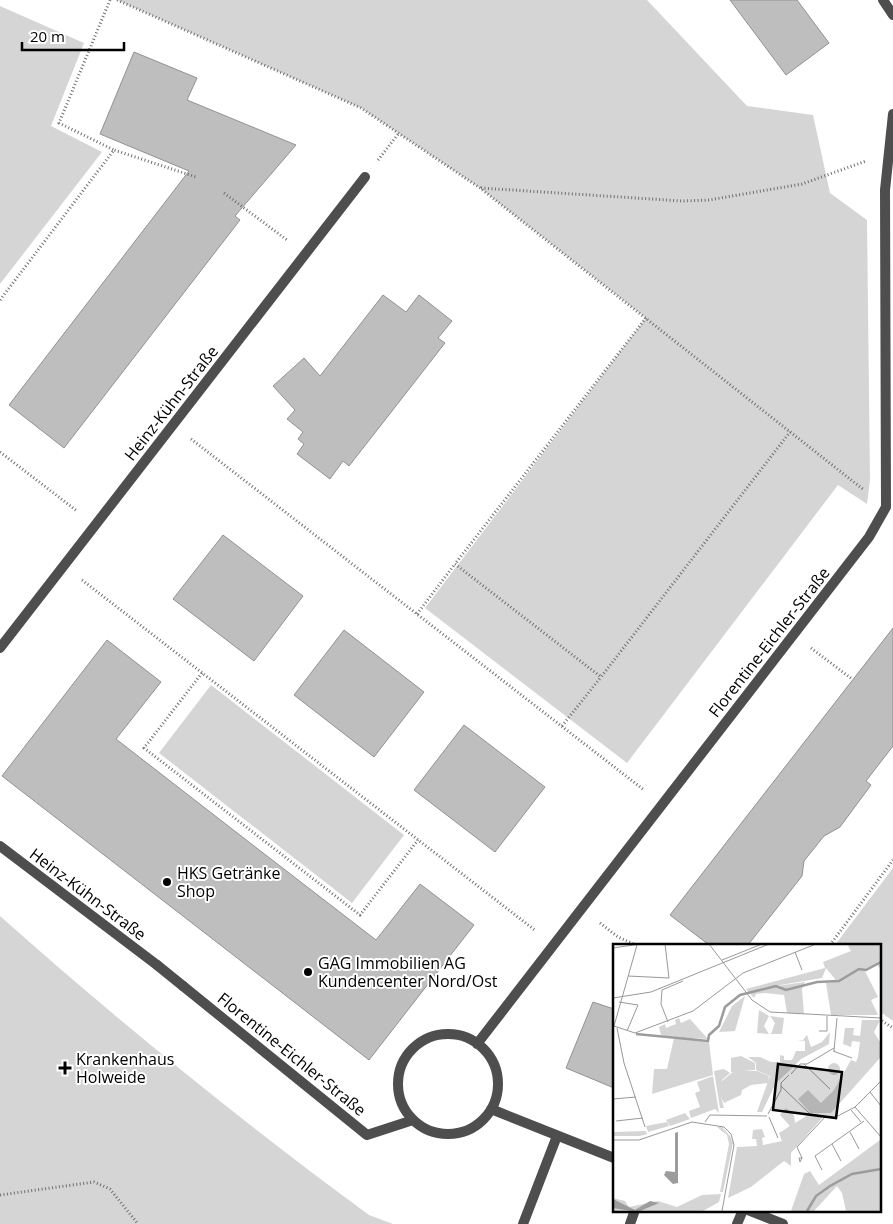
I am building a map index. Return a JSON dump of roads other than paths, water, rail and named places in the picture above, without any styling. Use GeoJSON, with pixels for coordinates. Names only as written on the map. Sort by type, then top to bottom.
{"type":"FeatureCollection","features":[{"type":"Feature","properties":{"kind":"street"},"geometry":{"type":"LineString","coordinates":[[883,0],[893,15]]}},
{"type":"Feature","properties":{"kind":"street","name":"Florentine-Eichler-Straße"},"geometry":{"type":"LineString","coordinates":[[477,1044],[870,537],[886,508],[888,154],[893,114]]}},
{"type":"Feature","properties":{"kind":"street","name":"Heinz-Kühn-Straße"},"geometry":{"type":"LineString","coordinates":[[0,648],[365,176]]}},
{"type":"Feature","properties":{"kind":"street","name":"Heinz-Kühn-Straße"},"geometry":{"type":"LineString","coordinates":[[0,846],[183,986]]}},
{"type":"Feature","properties":{"kind":"street","name":"Florentine-Eichler-Straße"},"geometry":{"type":"LineString","coordinates":[[183,986],[367,1135],[414,1120]]}},
{"type":"Feature","properties":{"kind":"street"},"geometry":{"type":"LineString","coordinates":[[446,1034],[463,1036],[477,1044],[488,1054],[495,1067],[498,1081],[496,1096],[491,1110],[475,1125],[455,1133],[440,1133],[425,1128],[414,1120],[403,1106],[398,1090],[399,1074],[405,1058],[416,1045],[430,1037],[446,1034]]}},
{"type":"Feature","properties":{"kind":"street"},"geometry":{"type":"LineString","coordinates":[[491,1110],[613,1158]]}},
{"type":"Feature","properties":{"kind":"street"},"geometry":{"type":"LineString","coordinates":[[523,1224],[557,1136]]}},
{"type":"Feature","properties":{"kind":"street"},"geometry":{"type":"LineString","coordinates":[[630,1224],[634,1212]]}},
{"type":"Feature","properties":{"kind":"street"},"geometry":{"type":"LineString","coordinates":[[738,1224],[742,1212]]}},
{"type":"Feature","properties":{"kind":"street"},"geometry":{"type":"LineString","coordinates":[[753,1212],[783,1224]]}},
{"type":"Feature","properties":{"kind":"place","name":"HKS Getränke Shop"},"geometry":{"type":"Point","coordinates":[167,882]}},
{"type":"Feature","properties":{"kind":"place","name":"GAG Immobilien AG Kundencenter Nord/Ost"},"geometry":{"type":"Point","coordinates":[308,972]}},
{"type":"Feature","properties":{"kind":"place","name":"Krankenhaus Holweide"},"geometry":{"type":"Point","coordinates":[65,1068]}}]}
